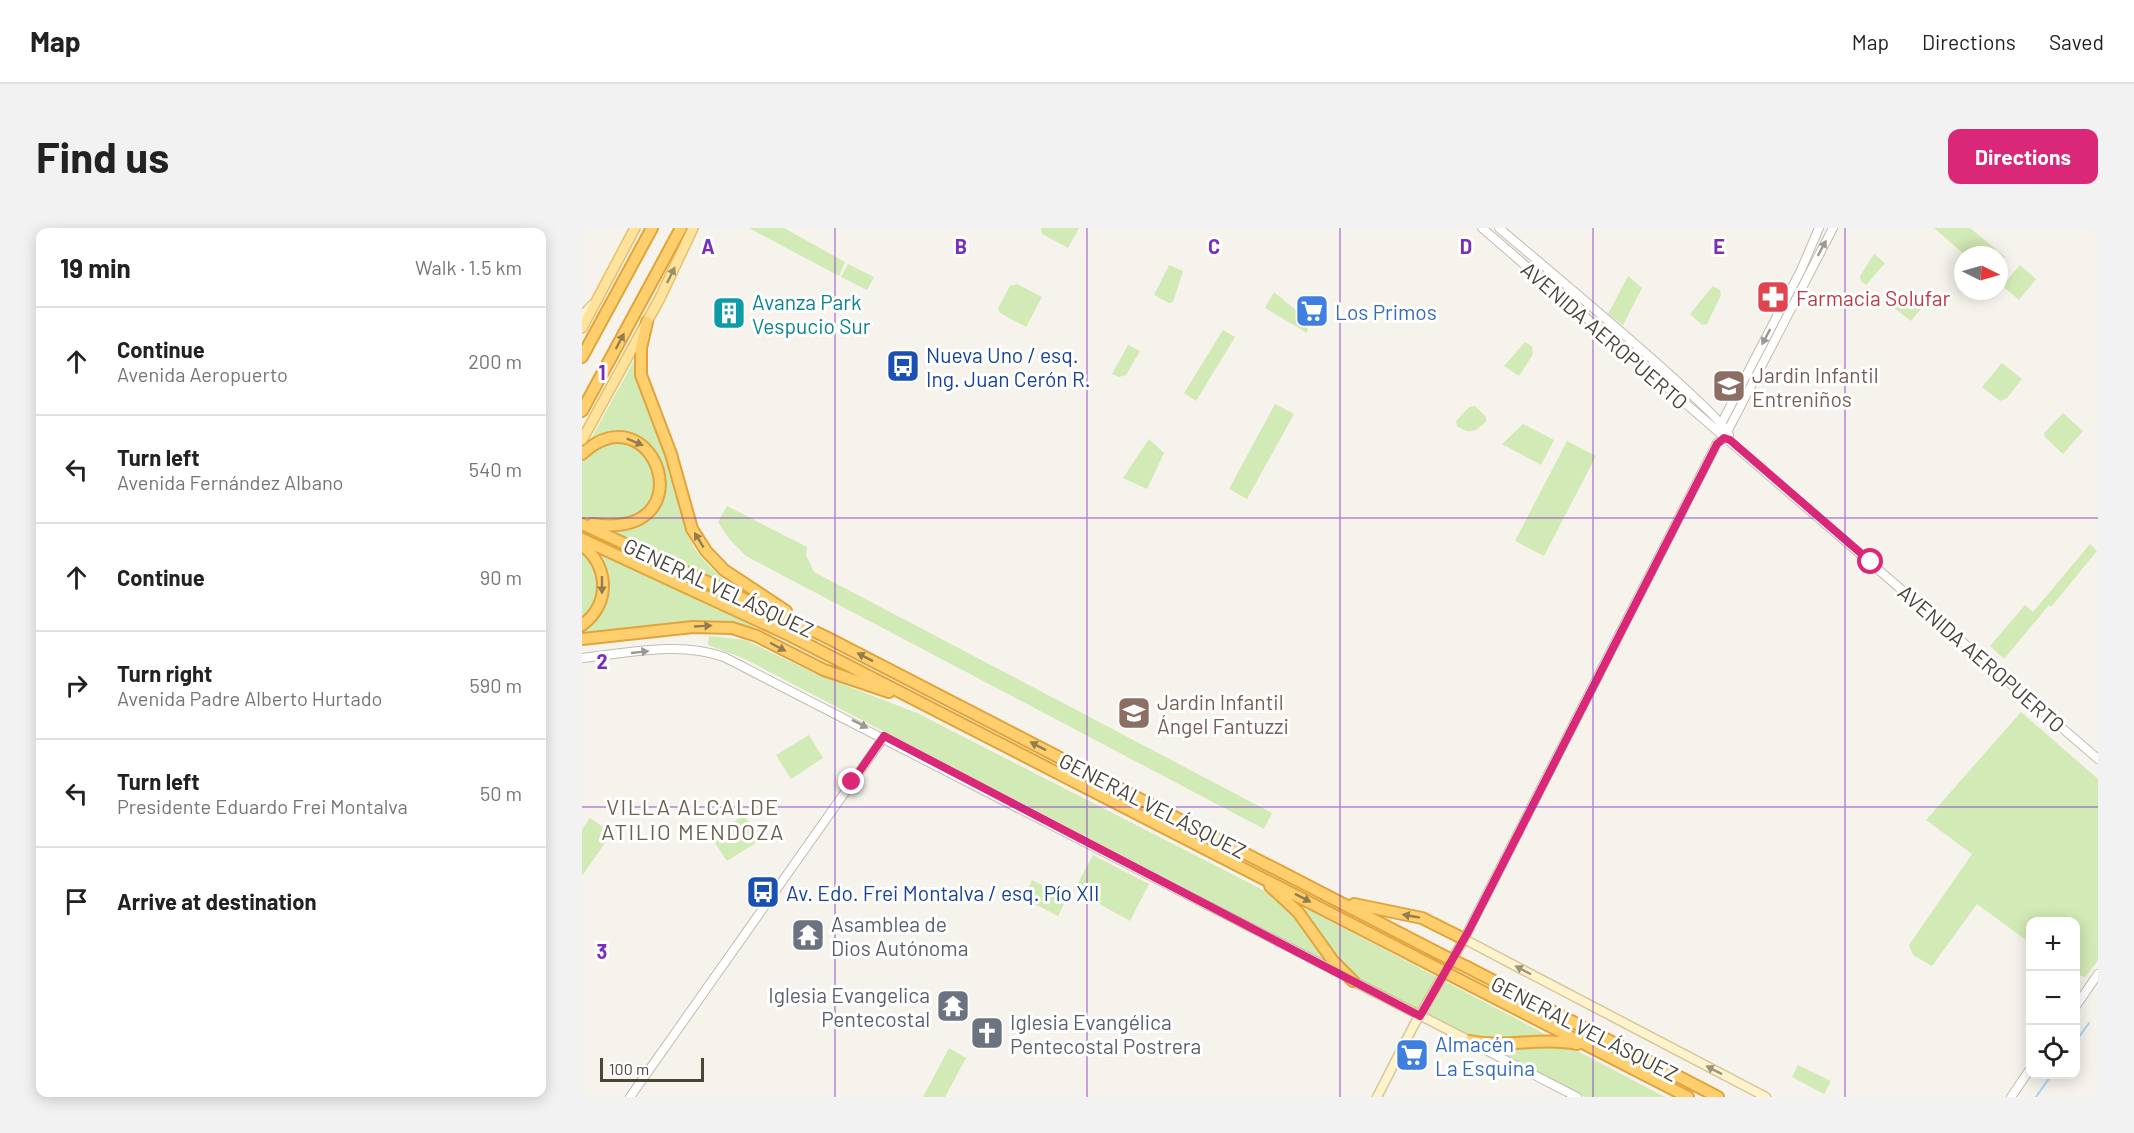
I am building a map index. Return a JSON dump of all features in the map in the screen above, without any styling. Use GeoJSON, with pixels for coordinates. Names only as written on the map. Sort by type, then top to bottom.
{"type":"FeatureCollection","features":[{"type":"Feature","properties":{"kind":"highway"},"geometry":{"type":"LineString","coordinates":[[582,357],[652,228]]}},
{"type":"Feature","properties":{"kind":"highway"},"geometry":{"type":"LineString","coordinates":[[582,411],[681,228]]}},
{"type":"Feature","properties":{"kind":"highway"},"geometry":{"type":"LineString","coordinates":[[647,322],[641,348],[641,375],[649,401],[669,448],[685,512],[696,537],[711,558],[731,576],[824,636]]}},
{"type":"Feature","properties":{"kind":"highway"},"geometry":{"type":"LineString","coordinates":[[582,454],[592,446],[608,439],[633,440],[651,453],[659,468],[661,479],[660,491],[653,507],[636,522],[617,526],[582,523]]}},
{"type":"Feature","properties":{"kind":"highway","name":"GENERAL VELÁSQUEZ"},"geometry":{"type":"LineString","coordinates":[[582,523],[824,636],[1719,1097]]}},
{"type":"Feature","properties":{"kind":"highway","name":"GENERAL VELÁSQUEZ"},"geometry":{"type":"LineString","coordinates":[[582,539],[737,609],[1688,1097]]}},
{"type":"Feature","properties":{"kind":"highway"},"geometry":{"type":"LineString","coordinates":[[582,545],[598,563],[604,587],[596,610],[582,625]]}},
{"type":"Feature","properties":{"kind":"highway"},"geometry":{"type":"LineString","coordinates":[[582,639],[693,627],[732,628],[757,636],[824,670],[928,706]]}},
{"type":"Feature","properties":{"kind":"highway"},"geometry":{"type":"LineString","coordinates":[[1251,871],[1298,912],[1333,961],[1353,981]]}},
{"type":"Feature","properties":{"kind":"highway"},"geometry":{"type":"LineString","coordinates":[[1328,896],[1372,909],[1422,918],[1464,939]]}},
{"type":"Feature","properties":{"kind":"highway"},"geometry":{"type":"LineString","coordinates":[[1470,1041],[1489,1044],[1557,1041],[1594,1049]]}},
{"type":"Feature","properties":{"kind":"main road"},"geometry":{"type":"LineString","coordinates":[[582,328],[635,228]]}},
{"type":"Feature","properties":{"kind":"main road"},"geometry":{"type":"LineString","coordinates":[[582,440],[647,322],[693,228]]}},
{"type":"Feature","properties":{"kind":"main road"},"geometry":{"type":"LineString","coordinates":[[582,316],[597,300]]}},
{"type":"Feature","properties":{"kind":"main road"},"geometry":{"type":"LineString","coordinates":[[1377,1097],[1464,939],[1766,1097]]}},
{"type":"Feature","properties":{"kind":"main road"},"geometry":{"type":"LineString","coordinates":[[1353,981],[1470,1041]]}},
{"type":"Feature","properties":{"kind":"street","name":"AVENIDA AEROPUERTO"},"geometry":{"type":"LineString","coordinates":[[1482,228],[1716,432]]}},
{"type":"Feature","properties":{"kind":"street","name":"AVENIDA AEROPUERTO"},"geometry":{"type":"LineString","coordinates":[[1498,228],[1721,423],[1725,438],[2098,759]]}},
{"type":"Feature","properties":{"kind":"street"},"geometry":{"type":"LineString","coordinates":[[1725,438],[1716,432],[1801,270],[1819,228]]}},
{"type":"Feature","properties":{"kind":"street"},"geometry":{"type":"LineString","coordinates":[[1464,939],[1833,228]]}},
{"type":"Feature","properties":{"kind":"street"},"geometry":{"type":"LineString","coordinates":[[582,658],[677,648],[715,654],[884,736],[1353,981]]}},
{"type":"Feature","properties":{"kind":"street"},"geometry":{"type":"LineString","coordinates":[[630,1097],[884,736]]}},
{"type":"Feature","properties":{"kind":"street"},"geometry":{"type":"LineString","coordinates":[[2080,1000],[2098,974]]}},
{"type":"Feature","properties":{"kind":"street"},"geometry":{"type":"LineString","coordinates":[[1470,1041],[1577,1097]]}},
{"type":"Feature","properties":{"kind":"street"},"geometry":{"type":"LineString","coordinates":[[2011,1097],[2026,1076]]}},
{"type":"Feature","properties":{"kind":"green space"},"geometry":{"type":"Polygon","coordinates":[[[749,228],[784,228],[845,262],[839,276],[749,228]]]}},
{"type":"Feature","properties":{"kind":"green space"},"geometry":{"type":"Polygon","coordinates":[[[1041,228],[1079,228],[1068,248],[1042,234],[1041,228]]]}},
{"type":"Feature","properties":{"kind":"green space"},"geometry":{"type":"Polygon","coordinates":[[[1934,228],[1970,228],[1992,246],[1955,246],[1934,228]]]}},
{"type":"Feature","properties":{"kind":"green space"},"geometry":{"type":"Polygon","coordinates":[[[1874,254],[1885,263],[1866,285],[1861,281],[1860,276],[1874,254]]]}},
{"type":"Feature","properties":{"kind":"green space"},"geometry":{"type":"Polygon","coordinates":[[[848,264],[874,277],[867,290],[841,277],[848,264]]]}},
{"type":"Feature","properties":{"kind":"green space"},"geometry":{"type":"Polygon","coordinates":[[[1169,265],[1183,271],[1173,302],[1169,303],[1154,295],[1169,265]]]}},
{"type":"Feature","properties":{"kind":"green space"},"geometry":{"type":"Polygon","coordinates":[[[2020,265],[2036,279],[2019,300],[2008,291],[2008,279],[2020,265]]]}},
{"type":"Feature","properties":{"kind":"green space"},"geometry":{"type":"Polygon","coordinates":[[[1628,276],[1642,288],[1623,325],[1608,314],[1628,276]]]}},
{"type":"Feature","properties":{"kind":"green space"},"geometry":{"type":"Polygon","coordinates":[[[1017,284],[1042,297],[1026,327],[1000,313],[998,308],[1010,286],[1017,284]]]}},
{"type":"Feature","properties":{"kind":"green space"},"geometry":{"type":"Polygon","coordinates":[[[1713,286],[1720,290],[1721,295],[1707,324],[1702,325],[1690,314],[1713,286]]]}},
{"type":"Feature","properties":{"kind":"green space"},"geometry":{"type":"Polygon","coordinates":[[[1910,288],[1927,301],[1911,321],[1894,308],[1910,288]]]}},
{"type":"Feature","properties":{"kind":"green space"},"geometry":{"type":"Polygon","coordinates":[[[1274,292],[1309,321],[1307,333],[1265,308],[1274,292]]]}},
{"type":"Feature","properties":{"kind":"green space"},"geometry":{"type":"Polygon","coordinates":[[[1223,330],[1235,337],[1196,401],[1184,393],[1223,330]]]}},
{"type":"Feature","properties":{"kind":"green space"},"geometry":{"type":"Polygon","coordinates":[[[1525,342],[1532,346],[1533,354],[1519,376],[1504,366],[1525,342]]]}},
{"type":"Feature","properties":{"kind":"green space"},"geometry":{"type":"Polygon","coordinates":[[[1128,345],[1140,351],[1126,375],[1119,377],[1112,374],[1128,345]]]}},
{"type":"Feature","properties":{"kind":"green space"},"geometry":{"type":"Polygon","coordinates":[[[636,357],[689,537],[700,556],[714,571],[765,606],[752,630],[710,621],[582,636],[582,455],[636,357]]]}},
{"type":"Feature","properties":{"kind":"green space"},"geometry":{"type":"Polygon","coordinates":[[[2002,363],[2022,379],[2007,398],[2000,401],[1982,387],[2002,363]]]}},
{"type":"Feature","properties":{"kind":"green space"},"geometry":{"type":"Polygon","coordinates":[[[1275,404],[1294,414],[1247,499],[1229,489],[1275,404]]]}},
{"type":"Feature","properties":{"kind":"green space"},"geometry":{"type":"Polygon","coordinates":[[[1475,406],[1486,417],[1486,422],[1472,431],[1466,431],[1457,426],[1456,421],[1469,407],[1475,406]]]}},
{"type":"Feature","properties":{"kind":"green space"},"geometry":{"type":"Polygon","coordinates":[[[2063,413],[2083,431],[2063,454],[2045,437],[2044,433],[2063,413]]]}},
{"type":"Feature","properties":{"kind":"green space"},"geometry":{"type":"Polygon","coordinates":[[[1523,424],[1554,440],[1541,465],[1502,444],[1523,424]]]}},
{"type":"Feature","properties":{"kind":"green space"},"geometry":{"type":"Polygon","coordinates":[[[1149,439],[1164,453],[1147,489],[1123,478],[1149,439]]]}},
{"type":"Feature","properties":{"kind":"green space"},"geometry":{"type":"Polygon","coordinates":[[[1567,441],[1596,456],[1544,556],[1515,541],[1567,441]]]}},
{"type":"Feature","properties":{"kind":"green space"},"geometry":{"type":"Polygon","coordinates":[[[727,506],[807,547],[806,555],[814,572],[1272,813],[1264,829],[746,556],[729,539],[718,522],[727,506]]]}},
{"type":"Feature","properties":{"kind":"green space"},"geometry":{"type":"Polygon","coordinates":[[[2090,544],[2097,551],[2004,659],[1990,646],[2025,605],[2033,612],[2090,544]]]}},
{"type":"Feature","properties":{"kind":"green space"},"geometry":{"type":"Polygon","coordinates":[[[709,636],[745,640],[814,673],[917,713],[1279,898],[1311,911],[1665,1097],[1585,1097],[743,658],[708,645],[709,636]]]}},
{"type":"Feature","properties":{"kind":"green space"},"geometry":{"type":"Polygon","coordinates":[[[2021,712],[2098,779],[2098,960],[2086,977],[2080,976],[2080,917],[2026,917],[2026,940],[1977,904],[1932,966],[1913,955],[1909,945],[1972,854],[1926,820],[2021,712]]]}},
{"type":"Feature","properties":{"kind":"green space"},"geometry":{"type":"Polygon","coordinates":[[[809,735],[823,758],[791,779],[776,755],[809,735]]]}},
{"type":"Feature","properties":{"kind":"green space"},"geometry":{"type":"Polygon","coordinates":[[[744,815],[760,840],[727,861],[711,837],[744,815]]]}},
{"type":"Feature","properties":{"kind":"green space"},"geometry":{"type":"Polygon","coordinates":[[[590,818],[612,833],[582,876],[582,829],[590,818]]]}},
{"type":"Feature","properties":{"kind":"green space"},"geometry":{"type":"Polygon","coordinates":[[[1093,855],[1149,884],[1130,921],[1074,890],[1093,855]]]}},
{"type":"Feature","properties":{"kind":"green space"},"geometry":{"type":"Polygon","coordinates":[[[1032,880],[1067,898],[1058,916],[1023,898],[1032,880]]]}},
{"type":"Feature","properties":{"kind":"green space"},"geometry":{"type":"Polygon","coordinates":[[[949,1048],[966,1058],[945,1097],[923,1097],[949,1048]]]}},
{"type":"Feature","properties":{"kind":"green space"},"geometry":{"type":"Polygon","coordinates":[[[1798,1065],[1831,1081],[1824,1094],[1792,1077],[1798,1065]]]}},
{"type":"Feature","properties":{"kind":"waterway"},"geometry":{"type":"LineString","coordinates":[[2080,1035],[2089,1023]]}},
{"type":"Feature","properties":{"kind":"waterway"},"geometry":{"type":"LineString","coordinates":[[2036,1097],[2049,1079]]}},
{"type":"Feature","properties":{"kind":"place","name":"Farmacia Solufar"},"geometry":{"type":"Point","coordinates":[1773,297]}},
{"type":"Feature","properties":{"kind":"place","name":"Los Primos"},"geometry":{"type":"Point","coordinates":[1312,311]}},
{"type":"Feature","properties":{"kind":"place","name":"Avanza Park Vespucio Sur"},"geometry":{"type":"Point","coordinates":[729,313]}},
{"type":"Feature","properties":{"kind":"place","name":"Nueva Uno / esq. Ing. Juan Cerón R."},"geometry":{"type":"Point","coordinates":[903,366]}},
{"type":"Feature","properties":{"kind":"place","name":"Jardin Infantil Entreniños"},"geometry":{"type":"Point","coordinates":[1729,386]}},
{"type":"Feature","properties":{"kind":"place","name":"Jardin Infantil Ángel Fantuzzi"},"geometry":{"type":"Point","coordinates":[1134,713]}},
{"type":"Feature","properties":{"kind":"place","name":"Av. Edo. Frei Montalva / esq. Pío XII"},"geometry":{"type":"Point","coordinates":[763,892]}},
{"type":"Feature","properties":{"kind":"place","name":"Asamblea de Dios Autónoma"},"geometry":{"type":"Point","coordinates":[808,935]}},
{"type":"Feature","properties":{"kind":"place","name":"Iglesia Evangelica Pentecostal"},"geometry":{"type":"Point","coordinates":[953,1006]}},
{"type":"Feature","properties":{"kind":"place","name":"Iglesia Evangélica Pentecostal Postrera"},"geometry":{"type":"Point","coordinates":[987,1033]}},
{"type":"Feature","properties":{"kind":"place","name":"Almacén La Esquina"},"geometry":{"type":"Point","coordinates":[1412,1055]}},
{"type":"Feature","properties":{"kind":"district","name":"VILLA ALCALDE ATILIO MENDOZA"},"geometry":{"type":"Point","coordinates":[693,818]}},
{"type":"Feature","properties":{"kind":"route"},"geometry":{"type":"LineString","coordinates":[[852,782],[884,736],[1420,1016],[1468,932],[1717,444],[1724,438],[1730,440],[1871,562]]}}]}
